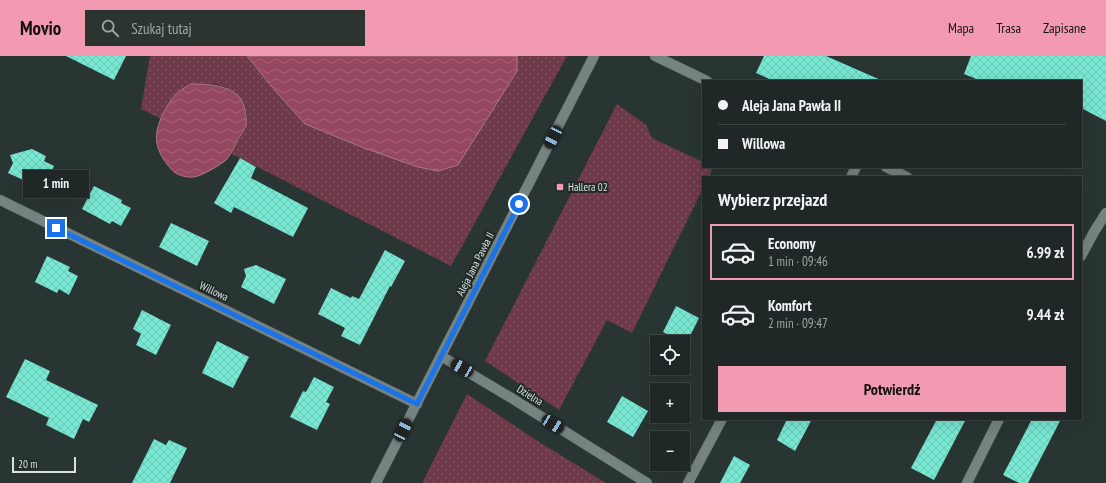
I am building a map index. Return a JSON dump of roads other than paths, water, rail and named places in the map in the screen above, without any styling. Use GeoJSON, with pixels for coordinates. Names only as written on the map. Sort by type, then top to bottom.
{"type":"FeatureCollection","features":[{"type":"Feature","properties":{"kind":"street","name":"Aleja Jana Pawła II"},"geometry":{"type":"LineString","coordinates":[[376,483],[594,56]]}},
{"type":"Feature","properties":{"kind":"street"},"geometry":{"type":"LineString","coordinates":[[655,56],[705,80]]}},
{"type":"Feature","properties":{"kind":"street"},"geometry":{"type":"LineString","coordinates":[[888,168],[905,176]]}},
{"type":"Feature","properties":{"kind":"street","name":"Willowa"},"geometry":{"type":"LineString","coordinates":[[0,200],[417,404]]}},
{"type":"Feature","properties":{"kind":"street"},"geometry":{"type":"LineString","coordinates":[[1082,254],[1106,213]]}},
{"type":"Feature","properties":{"kind":"street","name":"Dzielna"},"geometry":{"type":"LineString","coordinates":[[441,356],[647,483]]}},
{"type":"Feature","properties":{"kind":"street"},"geometry":{"type":"LineString","coordinates":[[688,483],[721,420]]}},
{"type":"Feature","properties":{"kind":"street"},"geometry":{"type":"LineString","coordinates":[[966,483],[998,420]]}},
{"type":"Feature","properties":{"kind":"water"},"geometry":{"type":"Polygon","coordinates":[[[247,56],[517,56],[517,71],[458,165],[438,171],[418,167],[364,148],[305,124],[247,56]]]}},
{"type":"Feature","properties":{"kind":"water"},"geometry":{"type":"Polygon","coordinates":[[[191,84],[216,86],[238,95],[245,110],[246,125],[226,160],[197,176],[185,177],[174,172],[161,156],[158,149],[157,135],[160,120],[169,102],[178,92],[191,84]]]}},
{"type":"Feature","properties":{"kind":"place","name":"Hallera 02"},"geometry":{"type":"Point","coordinates":[560,187]}}]}
